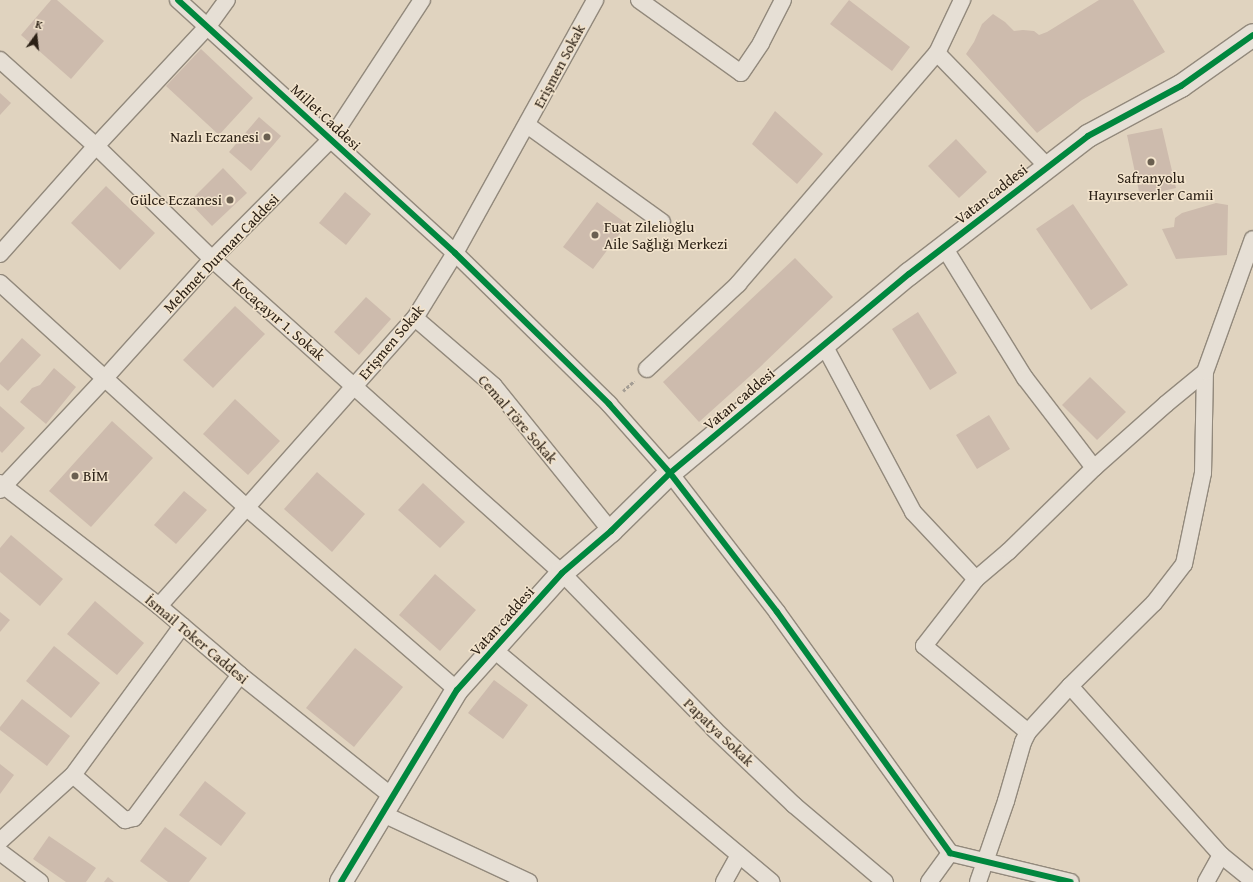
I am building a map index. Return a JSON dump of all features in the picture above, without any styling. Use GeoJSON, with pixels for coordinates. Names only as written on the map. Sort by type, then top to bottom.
{"type":"FeatureCollection","features":[{"type":"Feature","properties":{"kind":"street","name":"Millet Caddesi"},"geometry":{"type":"LineString","coordinates":[[178,0],[455,253],[609,404],[670,473],[777,612],[950,852]]}},
{"type":"Feature","properties":{"kind":"street"},"geometry":{"type":"LineString","coordinates":[[0,254],[96,146],[208,26],[227,0]]}},
{"type":"Feature","properties":{"kind":"street","name":"Mehmet Durman Caddesi"},"geometry":{"type":"LineString","coordinates":[[1,486],[105,378],[212,259],[331,139],[422,0]]}},
{"type":"Feature","properties":{"kind":"street","name":"Erişmen Sokak"},"geometry":{"type":"LineString","coordinates":[[159,606],[415,318],[455,253],[595,0]]}},
{"type":"Feature","properties":{"kind":"street"},"geometry":{"type":"LineString","coordinates":[[639,0],[741,73],[760,43],[783,0]]}},
{"type":"Feature","properties":{"kind":"street"},"geometry":{"type":"LineString","coordinates":[[647,369],[738,284],[936,53],[962,0]]}},
{"type":"Feature","properties":{"kind":"street","name":"Vatan caddesi"},"geometry":{"type":"LineString","coordinates":[[341,882],[457,690],[562,573],[611,531],[670,473],[944,247],[1088,136],[1180,86],[1253,35]]}},
{"type":"Feature","properties":{"kind":"street"},"geometry":{"type":"LineString","coordinates":[[936,53],[1048,167]]}},
{"type":"Feature","properties":{"kind":"street","name":"Kocaçayır 1. Sokak"},"geometry":{"type":"LineString","coordinates":[[0,60],[96,146],[212,259],[562,573]]}},
{"type":"Feature","properties":{"kind":"street"},"geometry":{"type":"LineString","coordinates":[[527,125],[662,222]]}},
{"type":"Feature","properties":{"kind":"street"},"geometry":{"type":"LineString","coordinates":[[978,882],[1006,801],[1023,742],[1028,732],[1070,686],[1154,603],[1184,564],[1203,473],[1205,372],[1252,244]]}},
{"type":"Feature","properties":{"kind":"street"},"geometry":{"type":"LineString","coordinates":[[944,247],[1025,378],[1094,468]]}},
{"type":"Feature","properties":{"kind":"street"},"geometry":{"type":"LineString","coordinates":[[0,284],[247,508],[457,690]]}},
{"type":"Feature","properties":{"kind":"street","name":"Cemal Töre Sokak"},"geometry":{"type":"LineString","coordinates":[[415,318],[494,386],[611,531]]}},
{"type":"Feature","properties":{"kind":"street"},"geometry":{"type":"LineString","coordinates":[[824,345],[913,512],[976,579]]}},
{"type":"Feature","properties":{"kind":"street"},"geometry":{"type":"LineString","coordinates":[[1028,732],[924,646],[976,579],[1009,551],[1094,468],[1166,404],[1205,372]]}},
{"type":"Feature","properties":{"kind":"street","name":"İsmail Toker Caddesi"},"geometry":{"type":"LineString","coordinates":[[1,486],[159,606],[388,805],[529,882]]}},
{"type":"Feature","properties":{"kind":"street","name":"Papatya Sokak"},"geometry":{"type":"LineString","coordinates":[[562,573],[714,729],[794,805],[884,882]]}},
{"type":"Feature","properties":{"kind":"street"},"geometry":{"type":"LineString","coordinates":[[0,841],[72,775],[182,626]]}},
{"type":"Feature","properties":{"kind":"street"},"geometry":{"type":"LineString","coordinates":[[494,649],[772,882]]}},
{"type":"Feature","properties":{"kind":"street"},"geometry":{"type":"LineString","coordinates":[[72,775],[124,820],[134,818],[240,675]]}},
{"type":"Feature","properties":{"kind":"street"},"geometry":{"type":"LineString","coordinates":[[1070,686],[1221,855],[1253,881]]}},
{"type":"Feature","properties":{"kind":"street"},"geometry":{"type":"LineString","coordinates":[[0,852],[40,882]]}},
{"type":"Feature","properties":{"kind":"street"},"geometry":{"type":"LineString","coordinates":[[929,882],[950,852],[1072,882]]}},
{"type":"Feature","properties":{"kind":"street"},"geometry":{"type":"LineString","coordinates":[[724,882],[739,855]]}},
{"type":"Feature","properties":{"kind":"street"},"geometry":{"type":"LineString","coordinates":[[1206,882],[1221,855]]}},
{"type":"Feature","properties":{"kind":"path"},"geometry":{"type":"LineString","coordinates":[[609,404],[647,369]]}},
{"type":"Feature","properties":{"kind":"building"},"geometry":{"type":"Polygon","coordinates":[[[51,0],[57,0],[104,41],[71,79],[21,35],[51,0]]]}},
{"type":"Feature","properties":{"kind":"building"},"geometry":{"type":"Polygon","coordinates":[[[849,0],[910,47],[892,71],[830,24],[849,0]]]}},
{"type":"Feature","properties":{"kind":"building"},"geometry":{"type":"Polygon","coordinates":[[[1099,0],[1133,0],[1165,52],[1082,100],[1037,133],[966,54],[974,42],[982,24],[993,14],[1005,22],[1014,31],[1034,31],[1039,35],[1047,32],[1099,0]]]}},
{"type":"Feature","properties":{"kind":"building"},"geometry":{"type":"Polygon","coordinates":[[[201,49],[253,98],[219,135],[166,86],[201,49]]]}},
{"type":"Feature","properties":{"kind":"building"},"geometry":{"type":"Polygon","coordinates":[[[0,93],[11,103],[0,115],[0,93]]]}},
{"type":"Feature","properties":{"kind":"building"},"geometry":{"type":"Polygon","coordinates":[[[775,111],[823,154],[797,184],[752,144],[775,111]]]}},
{"type":"Feature","properties":{"kind":"building"},"geometry":{"type":"Polygon","coordinates":[[[259,117],[281,136],[251,171],[229,152],[259,117]]]}},
{"type":"Feature","properties":{"kind":"building","name":"Safranyolu Hayırseverler Camii"},"geometry":{"type":"Polygon","coordinates":[[[1162,128],[1176,188],[1140,196],[1127,135],[1162,128]]]}},
{"type":"Feature","properties":{"kind":"building"},"geometry":{"type":"Polygon","coordinates":[[[956,139],[987,172],[959,198],[928,166],[956,139]]]}},
{"type":"Feature","properties":{"kind":"building"},"geometry":{"type":"Polygon","coordinates":[[[223,168],[247,193],[212,226],[189,202],[223,168]]]}},
{"type":"Feature","properties":{"kind":"building"},"geometry":{"type":"Polygon","coordinates":[[[106,186],[155,233],[120,270],[71,223],[106,186]]]}},
{"type":"Feature","properties":{"kind":"building"},"geometry":{"type":"Polygon","coordinates":[[[345,192],[371,214],[346,245],[319,223],[345,192]]]}},
{"type":"Feature","properties":{"kind":"building","name":"Fuat Zilelioğlu Aile Sağlığı Merkezi"},"geometry":{"type":"Polygon","coordinates":[[[597,202],[627,224],[593,269],[563,247],[597,202]]]}},
{"type":"Feature","properties":{"kind":"building"},"geometry":{"type":"Polygon","coordinates":[[[1216,203],[1228,205],[1227,255],[1176,259],[1162,229],[1174,227],[1175,218],[1182,213],[1216,203]]]}},
{"type":"Feature","properties":{"kind":"building"},"geometry":{"type":"Polygon","coordinates":[[[1073,204],[1128,285],[1091,310],[1036,229],[1073,204]]]}},
{"type":"Feature","properties":{"kind":"building"},"geometry":{"type":"Polygon","coordinates":[[[795,258],[833,297],[759,368],[699,422],[663,382],[795,258]]]}},
{"type":"Feature","properties":{"kind":"building"},"geometry":{"type":"Polygon","coordinates":[[[366,297],[391,319],[359,355],[334,332],[366,297]]]}},
{"type":"Feature","properties":{"kind":"building"},"geometry":{"type":"Polygon","coordinates":[[[235,306],[265,334],[213,388],[183,360],[235,306]]]}},
{"type":"Feature","properties":{"kind":"building"},"geometry":{"type":"Polygon","coordinates":[[[918,312],[957,373],[930,390],[892,329],[918,312]]]}},
{"type":"Feature","properties":{"kind":"building"},"geometry":{"type":"Polygon","coordinates":[[[22,338],[41,355],[8,391],[0,384],[0,363],[22,338]]]}},
{"type":"Feature","properties":{"kind":"building"},"geometry":{"type":"Polygon","coordinates":[[[54,368],[76,387],[46,424],[20,402],[32,388],[40,385],[54,368]]]}},
{"type":"Feature","properties":{"kind":"building"},"geometry":{"type":"Polygon","coordinates":[[[1090,377],[1126,412],[1097,440],[1062,405],[1090,377]]]}},
{"type":"Feature","properties":{"kind":"building"},"geometry":{"type":"Polygon","coordinates":[[[235,399],[280,441],[248,475],[203,434],[235,399]]]}},
{"type":"Feature","properties":{"kind":"building"},"geometry":{"type":"Polygon","coordinates":[[[0,406],[25,428],[2,453],[0,451],[0,406]]]}},
{"type":"Feature","properties":{"kind":"building"},"geometry":{"type":"Polygon","coordinates":[[[989,415],[1010,449],[977,469],[956,435],[989,415]]]}},
{"type":"Feature","properties":{"kind":"building"},"geometry":{"type":"Polygon","coordinates":[[[112,421],[153,458],[91,527],[49,491],[112,421]]]}},
{"type":"Feature","properties":{"kind":"building"},"geometry":{"type":"Polygon","coordinates":[[[317,472],[365,514],[332,552],[284,509],[317,472]]]}},
{"type":"Feature","properties":{"kind":"building"},"geometry":{"type":"Polygon","coordinates":[[[423,483],[465,522],[440,548],[398,510],[423,483]]]}},
{"type":"Feature","properties":{"kind":"building"},"geometry":{"type":"Polygon","coordinates":[[[184,491],[207,510],[176,544],[154,525],[184,491]]]}},
{"type":"Feature","properties":{"kind":"building"},"geometry":{"type":"Polygon","coordinates":[[[11,535],[63,579],[40,606],[0,572],[0,548],[11,535]]]}},
{"type":"Feature","properties":{"kind":"building"},"geometry":{"type":"Polygon","coordinates":[[[435,574],[476,610],[440,651],[399,615],[435,574]]]}},
{"type":"Feature","properties":{"kind":"building"},"geometry":{"type":"Polygon","coordinates":[[[95,601],[144,643],[117,675],[67,634],[95,601]]]}},
{"type":"Feature","properties":{"kind":"building"},"geometry":{"type":"Polygon","coordinates":[[[0,612],[10,620],[0,632],[0,612]]]}},
{"type":"Feature","properties":{"kind":"building"},"geometry":{"type":"Polygon","coordinates":[[[54,646],[100,683],[71,718],[26,681],[54,646]]]}},
{"type":"Feature","properties":{"kind":"building"},"geometry":{"type":"Polygon","coordinates":[[[355,648],[403,687],[354,747],[306,708],[355,648]]]}},
{"type":"Feature","properties":{"kind":"building"},"geometry":{"type":"Polygon","coordinates":[[[494,680],[528,705],[503,739],[468,713],[494,680]]]}},
{"type":"Feature","properties":{"kind":"building"},"geometry":{"type":"Polygon","coordinates":[[[22,699],[70,736],[47,766],[0,730],[0,727],[22,699]]]}},
{"type":"Feature","properties":{"kind":"building"},"geometry":{"type":"Polygon","coordinates":[[[0,764],[14,775],[0,794],[0,764]]]}},
{"type":"Feature","properties":{"kind":"building"},"geometry":{"type":"Polygon","coordinates":[[[205,781],[246,813],[221,846],[179,815],[205,781]]]}},
{"type":"Feature","properties":{"kind":"building"},"geometry":{"type":"Polygon","coordinates":[[[165,827],[207,858],[189,882],[168,882],[140,861],[165,827]]]}},
{"type":"Feature","properties":{"kind":"building"},"geometry":{"type":"Polygon","coordinates":[[[49,836],[96,868],[86,882],[66,882],[33,859],[49,836]]]}},
{"type":"Feature","properties":{"kind":"building"},"geometry":{"type":"Polygon","coordinates":[[[108,877],[114,882],[104,882],[108,877]]]}},
{"type":"Feature","properties":{"kind":"cycle path"},"geometry":{"type":"LineString","coordinates":[[178,0],[455,253],[609,404],[670,473],[777,612],[950,853],[1071,882]]}},
{"type":"Feature","properties":{"kind":"cycle path"},"geometry":{"type":"LineString","coordinates":[[341,882],[457,690],[562,573],[611,531],[670,473],[909,274],[1088,136],[1181,86],[1253,35]]}},
{"type":"Feature","properties":{"kind":"place","name":"Nazlı Eczanesi"},"geometry":{"type":"Point","coordinates":[267,137]}},
{"type":"Feature","properties":{"kind":"place","name":"Safranyolu Hayırseverler Camii"},"geometry":{"type":"Point","coordinates":[1151,162]}},
{"type":"Feature","properties":{"kind":"place","name":"Gülce Eczanesi"},"geometry":{"type":"Point","coordinates":[230,200]}},
{"type":"Feature","properties":{"kind":"place","name":"Fuat Zilelioğlu Aile Sağlığı Merkezi"},"geometry":{"type":"Point","coordinates":[595,235]}},
{"type":"Feature","properties":{"kind":"place","name":"BİM"},"geometry":{"type":"Point","coordinates":[75,476]}}]}
